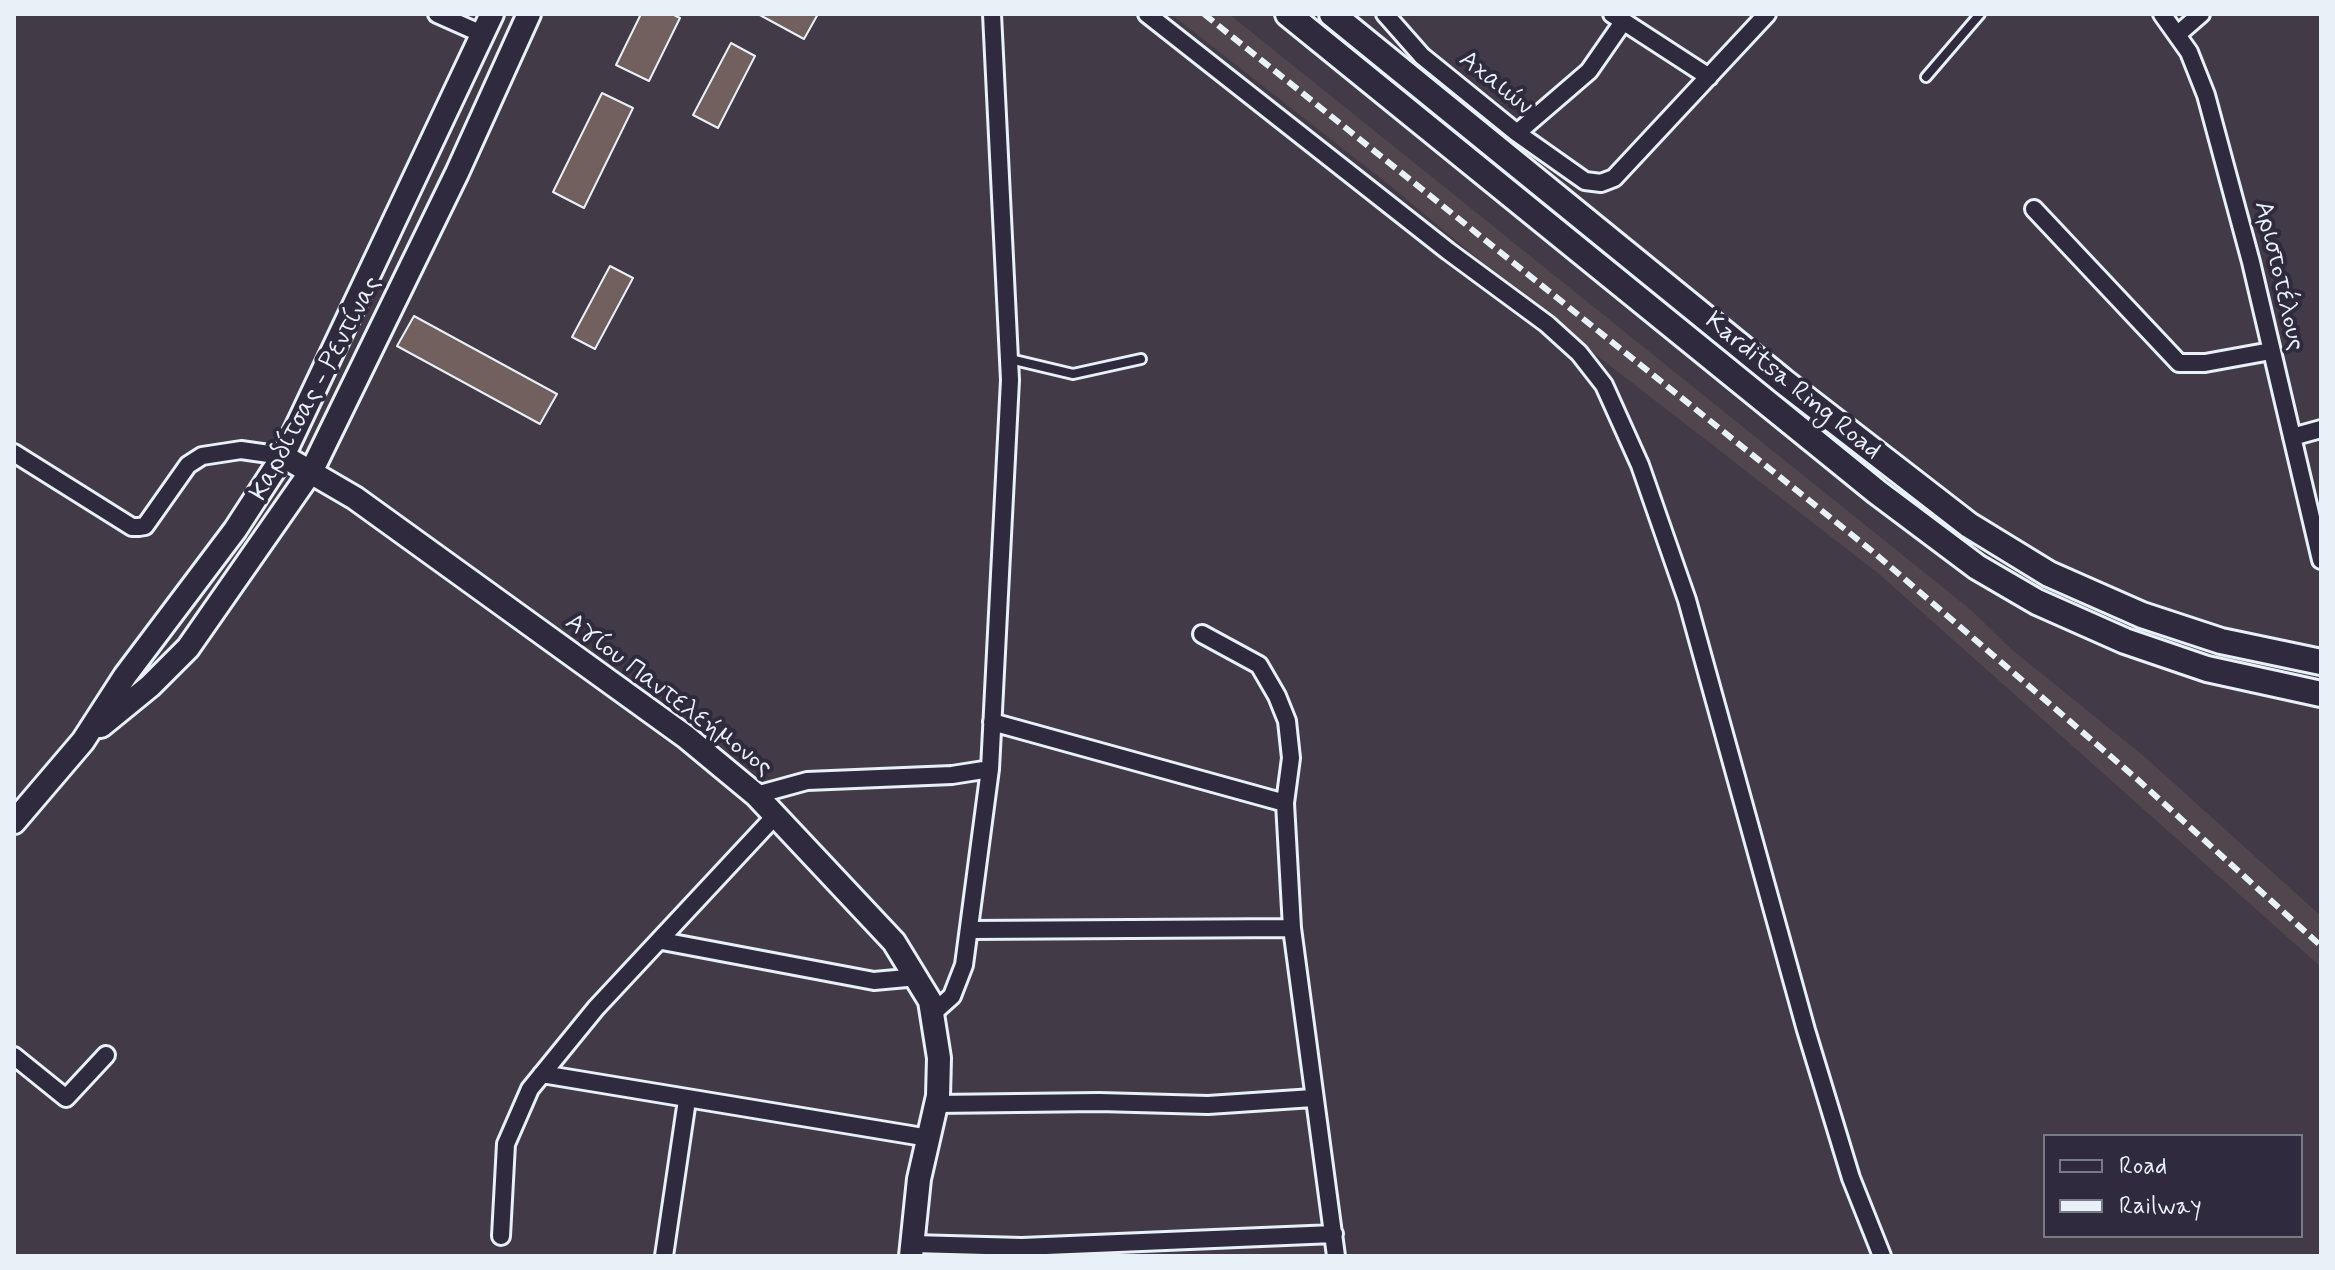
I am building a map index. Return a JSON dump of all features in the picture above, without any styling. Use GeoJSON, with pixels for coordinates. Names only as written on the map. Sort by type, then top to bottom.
{"type":"FeatureCollection","features":[{"type":"Feature","properties":{"kind":"main road","name":"Καρδίτσας - Ρεντίνας"},"geometry":{"type":"LineString","coordinates":[[83,741],[158,679],[188,648],[312,470],[451,187],[529,14]]}},
{"type":"Feature","properties":{"kind":"main road","name":"Karditsa Ring Road"},"geometry":{"type":"LineString","coordinates":[[1288,14],[1877,492],[1967,560],[2037,602],[2125,641],[2207,669],[2321,694]]}},
{"type":"Feature","properties":{"kind":"main road","name":"Karditsa Ring Road"},"geometry":{"type":"LineString","coordinates":[[1332,14],[1783,381],[1978,531],[2049,574],[2142,615],[2221,641],[2321,662]]}},
{"type":"Feature","properties":{"kind":"main road","name":"Καρδίτσας - Ρεντίνας"},"geometry":{"type":"LineString","coordinates":[[14,822],[83,741],[136,661],[210,566],[283,456],[487,24]]}},
{"type":"Feature","properties":{"kind":"main road","name":"Αγίου Παντελεήμονος"},"geometry":{"type":"LineString","coordinates":[[283,456],[312,470],[658,717],[756,795],[894,942],[918,977],[933,1013],[939,1058],[936,1104],[919,1179],[912,1250]]}},
{"type":"Feature","properties":{"kind":"street"},"geometry":{"type":"LineString","coordinates":[[437,14],[487,24]]}},
{"type":"Feature","properties":{"kind":"street"},"geometry":{"type":"LineString","coordinates":[[933,1013],[947,1002],[956,987],[969,930],[990,769],[1010,359],[992,14]]}},
{"type":"Feature","properties":{"kind":"street"},"geometry":{"type":"LineString","coordinates":[[1147,14],[1448,251],[1547,324],[1579,353],[1604,385],[1640,465],[1683,587],[1810,1043],[1851,1178],[1882,1256]]}},
{"type":"Feature","properties":{"kind":"street","name":"Αχαιών"},"geometry":{"type":"LineString","coordinates":[[1385,14],[1422,56],[1517,133],[1585,181],[1601,183],[1614,178],[1709,77]]}},
{"type":"Feature","properties":{"kind":"street"},"geometry":{"type":"LineString","coordinates":[[1517,133],[1589,71],[1618,18],[1709,77],[1767,14]]}},
{"type":"Feature","properties":{"kind":"street","name":"Αριστοτέλους"},"geometry":{"type":"LineString","coordinates":[[2162,14],[2178,34],[2206,95],[2251,262],[2321,560]]}},
{"type":"Feature","properties":{"kind":"street"},"geometry":{"type":"LineString","coordinates":[[2178,34],[2201,14]]}},
{"type":"Feature","properties":{"kind":"street"},"geometry":{"type":"LineString","coordinates":[[2034,209],[2179,363],[2205,363],[2271,351]]}},
{"type":"Feature","properties":{"kind":"street"},"geometry":{"type":"LineString","coordinates":[[2292,437],[2321,429]]}},
{"type":"Feature","properties":{"kind":"street"},"geometry":{"type":"LineString","coordinates":[[14,453],[132,527],[145,526],[188,465],[202,456],[241,450],[283,456]]}},
{"type":"Feature","properties":{"kind":"street"},"geometry":{"type":"LineString","coordinates":[[1202,634],[1259,665],[1277,696],[1290,739],[1285,803],[1292,928],[1336,1256]]}},
{"type":"Feature","properties":{"kind":"street"},"geometry":{"type":"LineString","coordinates":[[992,722],[1285,803]]}},
{"type":"Feature","properties":{"kind":"street"},"geometry":{"type":"LineString","coordinates":[[756,795],[807,781],[952,775],[990,769]]}},
{"type":"Feature","properties":{"kind":"street"},"geometry":{"type":"LineString","coordinates":[[501,1236],[506,1144],[521,1106],[542,1074],[596,1008],[662,941],[776,815]]}},
{"type":"Feature","properties":{"kind":"street"},"geometry":{"type":"LineString","coordinates":[[969,930],[1292,928]]}},
{"type":"Feature","properties":{"kind":"street"},"geometry":{"type":"LineString","coordinates":[[662,941],[874,981],[918,977]]}},
{"type":"Feature","properties":{"kind":"street"},"geometry":{"type":"LineString","coordinates":[[14,1056],[66,1098],[106,1055]]}},
{"type":"Feature","properties":{"kind":"street"},"geometry":{"type":"LineString","coordinates":[[542,1074],[929,1138]]}},
{"type":"Feature","properties":{"kind":"street"},"geometry":{"type":"LineString","coordinates":[[936,1104],[1099,1102],[1208,1105],[1313,1098]]}},
{"type":"Feature","properties":{"kind":"street"},"geometry":{"type":"LineString","coordinates":[[664,1256],[687,1100]]}},
{"type":"Feature","properties":{"kind":"street"},"geometry":{"type":"LineString","coordinates":[[912,1250],[1334,1234]]}},
{"type":"Feature","properties":{"kind":"lane"},"geometry":{"type":"LineString","coordinates":[[1926,77],[1980,14]]}},
{"type":"Feature","properties":{"kind":"lane"},"geometry":{"type":"LineString","coordinates":[[1010,359],[1073,374],[1141,359]]}},
{"type":"Feature","properties":{"kind":"shaded area"},"geometry":{"type":"Polygon","coordinates":[[[1171,14],[1229,14],[1971,610],[2010,648],[2146,758],[2321,916],[2321,967],[1879,574],[1555,323],[1393,188],[1171,14]]]}},
{"type":"Feature","properties":{"kind":"building"},"geometry":{"type":"Polygon","coordinates":[[[641,14],[672,14],[680,18],[649,81],[616,65],[641,14]]]}},
{"type":"Feature","properties":{"kind":"building"},"geometry":{"type":"Polygon","coordinates":[[[758,14],[818,14],[804,39],[758,14]]]}},
{"type":"Feature","properties":{"kind":"building"},"geometry":{"type":"Polygon","coordinates":[[[731,43],[755,56],[718,128],[693,115],[731,43]]]}},
{"type":"Feature","properties":{"kind":"building"},"geometry":{"type":"Polygon","coordinates":[[[602,93],[633,108],[584,208],[553,192],[602,93]]]}},
{"type":"Feature","properties":{"kind":"building"},"geometry":{"type":"Polygon","coordinates":[[[610,266],[633,278],[595,349],[572,337],[610,266]]]}},
{"type":"Feature","properties":{"kind":"building"},"geometry":{"type":"Polygon","coordinates":[[[414,316],[557,394],[540,424],[397,346],[414,316]]]}},
{"type":"Feature","properties":{"kind":"railway"},"geometry":{"type":"LineString","coordinates":[[1204,14],[1872,551],[2137,779],[2321,946]]}}]}
